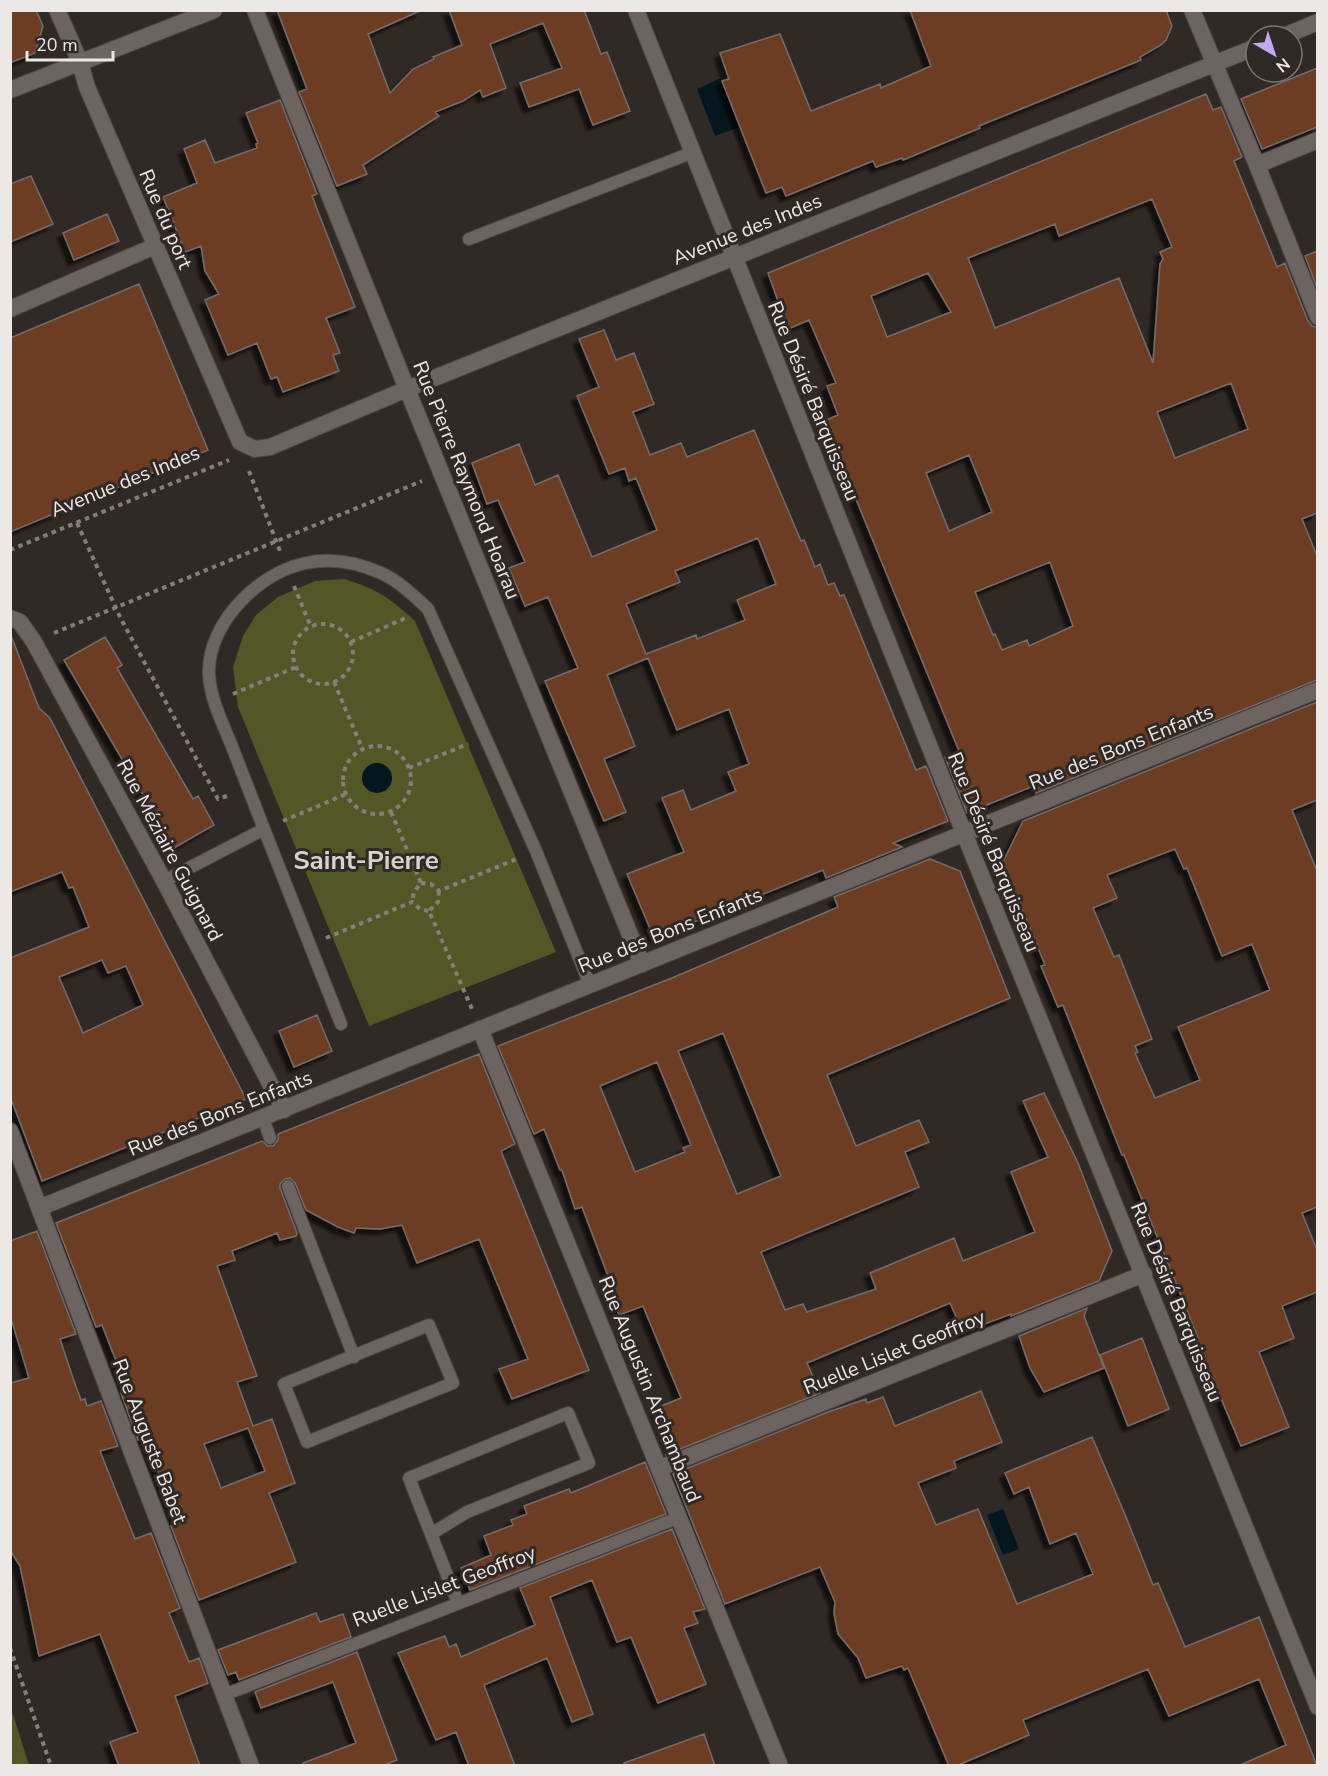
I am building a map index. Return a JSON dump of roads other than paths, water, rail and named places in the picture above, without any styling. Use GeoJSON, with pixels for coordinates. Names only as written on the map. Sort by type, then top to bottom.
{"type":"FeatureCollection","features":[{"type":"Feature","properties":{"kind":"street","name":"Rue du port"},"geometry":{"type":"LineString","coordinates":[[57,10],[80,62],[87,87],[242,448]]}},
{"type":"Feature","properties":{"kind":"street"},"geometry":{"type":"LineString","coordinates":[[10,90],[214,10]]}},
{"type":"Feature","properties":{"kind":"street","name":"Rue Pierre Raymond Hoarau"},"geometry":{"type":"LineString","coordinates":[[255,10],[642,964]]}},
{"type":"Feature","properties":{"kind":"street","name":"Rue Désiré Barquisseau"},"geometry":{"type":"LineString","coordinates":[[636,10],[691,153],[1317,1707]]}},
{"type":"Feature","properties":{"kind":"street"},"geometry":{"type":"LineString","coordinates":[[1192,10],[1317,317]]}},
{"type":"Feature","properties":{"kind":"street","name":"Avenue des Indes"},"geometry":{"type":"LineString","coordinates":[[242,448],[270,447],[407,389],[1244,53]]}},
{"type":"Feature","properties":{"kind":"street"},"geometry":{"type":"LineString","coordinates":[[1257,165],[1317,140]]}},
{"type":"Feature","properties":{"kind":"street"},"geometry":{"type":"LineString","coordinates":[[10,309],[155,246]]}},
{"type":"Feature","properties":{"kind":"street","name":"Rue Méziaire Guignard"},"geometry":{"type":"LineString","coordinates":[[11,618],[20,622],[34,642],[164,881],[284,1110]]}},
{"type":"Feature","properties":{"kind":"street","name":"Rue des Bons Enfants"},"geometry":{"type":"LineString","coordinates":[[39,1209],[1317,690]]}},
{"type":"Feature","properties":{"kind":"street","name":"Rue Augustin Archambaud"},"geometry":{"type":"LineString","coordinates":[[480,1029],[780,1766]]}},
{"type":"Feature","properties":{"kind":"street","name":"Rue Auguste Babet"},"geometry":{"type":"LineString","coordinates":[[10,1131],[250,1766]]}},
{"type":"Feature","properties":{"kind":"street","name":"Ruelle Lislet Geoffroy"},"geometry":{"type":"LineString","coordinates":[[660,1468],[1144,1274]]}},
{"type":"Feature","properties":{"kind":"lane"},"geometry":{"type":"LineString","coordinates":[[469,239],[691,153]]}},
{"type":"Feature","properties":{"kind":"lane"},"geometry":{"type":"LineString","coordinates":[[341,1024],[214,702],[209,674],[212,644],[231,611],[258,584],[286,567],[309,561],[338,562],[382,573],[407,589],[428,609],[536,851],[590,985]]}},
{"type":"Feature","properties":{"kind":"lane"},"geometry":{"type":"LineString","coordinates":[[164,881],[264,829]]}},
{"type":"Feature","properties":{"kind":"lane"},"geometry":{"type":"LineString","coordinates":[[262,1118],[270,1138]]}},
{"type":"Feature","properties":{"kind":"lane"},"geometry":{"type":"LineString","coordinates":[[288,1186],[354,1357]]}},
{"type":"Feature","properties":{"kind":"lane"},"geometry":{"type":"LineString","coordinates":[[429,1325],[453,1383],[307,1442],[284,1384],[354,1357],[429,1325]]}},
{"type":"Feature","properties":{"kind":"lane"},"geometry":{"type":"LineString","coordinates":[[431,1534],[467,1512],[588,1463],[568,1413],[409,1478],[458,1603]]}},
{"type":"Feature","properties":{"kind":"lane","name":"Ruelle Lislet Geoffroy"},"geometry":{"type":"LineString","coordinates":[[224,1695],[680,1517]]}},
{"type":"Feature","properties":{"kind":"water"},"geometry":{"type":"Polygon","coordinates":[[[721,78],[740,127],[715,136],[697,89],[721,78]]]}},
{"type":"Feature","properties":{"kind":"water"},"geometry":{"type":"Polygon","coordinates":[[[377,763],[388,767],[392,778],[388,789],[377,793],[366,789],[362,778],[366,767],[377,763]]]}},
{"type":"Feature","properties":{"kind":"water"},"geometry":{"type":"Polygon","coordinates":[[[1003,1509],[1019,1549],[1003,1555],[987,1515],[1003,1509]]]}},
{"type":"Feature","properties":{"kind":"district","name":"Saint-Pierre"},"geometry":{"type":"Point","coordinates":[366,860]}}]}
